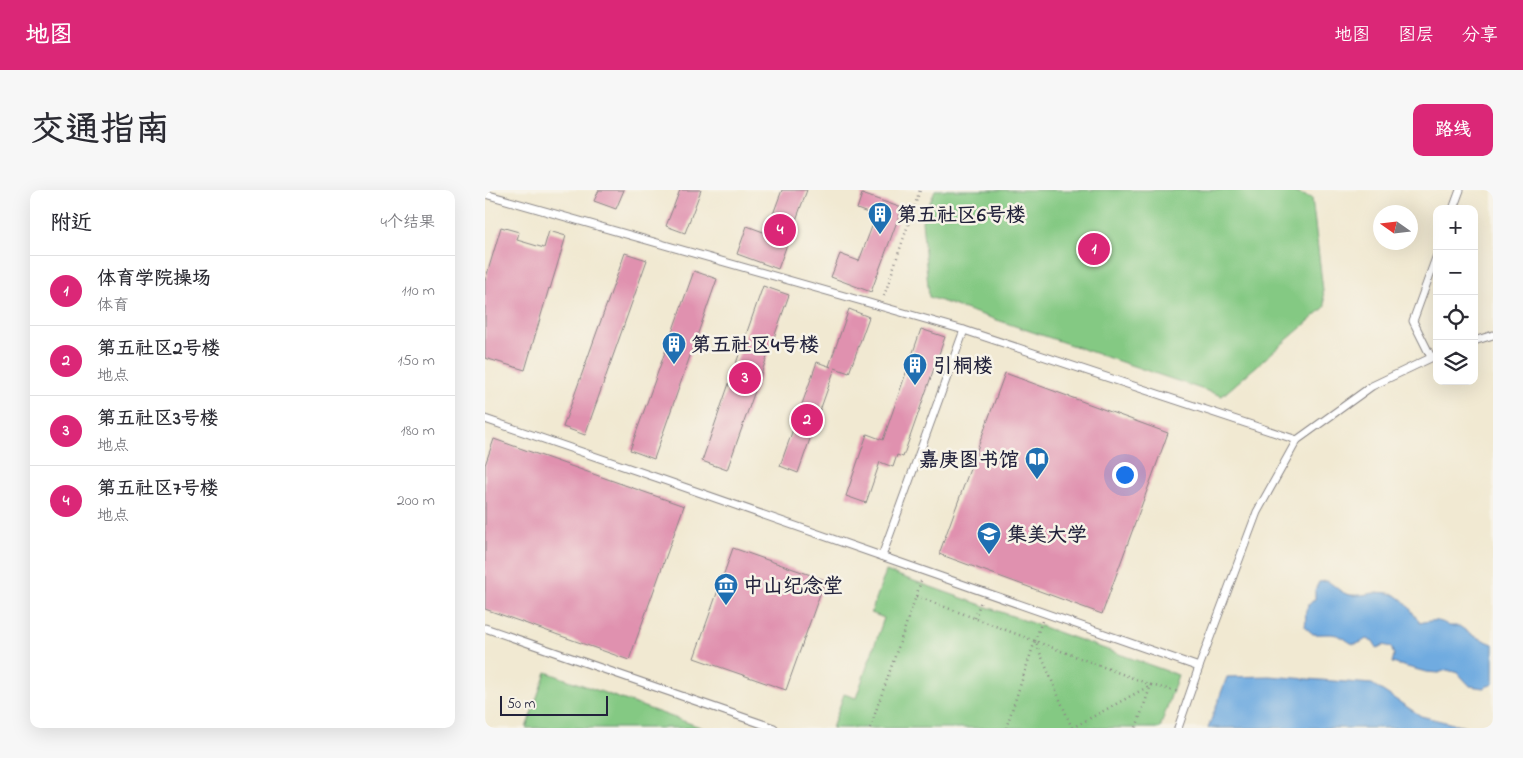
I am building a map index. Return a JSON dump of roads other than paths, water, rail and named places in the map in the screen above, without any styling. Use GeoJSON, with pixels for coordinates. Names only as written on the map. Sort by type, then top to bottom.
{"type":"FeatureCollection","features":[{"type":"Feature","properties":{"kind":"lane"},"geometry":{"type":"LineString","coordinates":[[1454,205],[1460,190]]}},
{"type":"Feature","properties":{"kind":"lane"},"geometry":{"type":"LineString","coordinates":[[485,194],[964,330],[1297,440]]}},
{"type":"Feature","properties":{"kind":"lane"},"geometry":{"type":"LineString","coordinates":[[1433,265],[1413,321],[1433,354]]}},
{"type":"Feature","properties":{"kind":"lane"},"geometry":{"type":"LineString","coordinates":[[882,556],[964,330]]}},
{"type":"Feature","properties":{"kind":"lane"},"geometry":{"type":"LineString","coordinates":[[1477,340],[1493,335]]}},
{"type":"Feature","properties":{"kind":"lane"},"geometry":{"type":"LineString","coordinates":[[1178,728],[1199,666],[1257,512],[1297,440],[1372,386],[1433,356]]}},
{"type":"Feature","properties":{"kind":"lane"},"geometry":{"type":"LineString","coordinates":[[485,419],[1199,666]]}},
{"type":"Feature","properties":{"kind":"lane"},"geometry":{"type":"LineString","coordinates":[[485,628],[774,728]]}},
{"type":"Feature","properties":{"kind":"water"},"geometry":{"type":"Polygon","coordinates":[[[1327,581],[1341,591],[1351,595],[1391,593],[1407,605],[1420,623],[1435,621],[1449,626],[1459,626],[1474,636],[1493,644],[1493,684],[1483,688],[1470,686],[1458,673],[1447,670],[1438,673],[1426,672],[1392,663],[1394,655],[1391,647],[1383,645],[1377,648],[1373,641],[1366,639],[1354,644],[1337,635],[1313,634],[1305,627],[1306,611],[1315,599],[1315,590],[1319,582],[1327,581]]]}},
{"type":"Feature","properties":{"kind":"water"},"geometry":{"type":"Polygon","coordinates":[[[1269,676],[1372,684],[1421,716],[1469,728],[1208,728],[1227,677],[1269,676]]]}},
{"type":"Feature","properties":{"kind":"place","name":"第五社区7号楼"},"geometry":{"type":"Point","coordinates":[780,230]}},
{"type":"Feature","properties":{"kind":"place","name":"第五社区6号楼"},"geometry":{"type":"Point","coordinates":[880,235]}},
{"type":"Feature","properties":{"kind":"place","name":"体育学院操场"},"geometry":{"type":"Point","coordinates":[1094,249]}},
{"type":"Feature","properties":{"kind":"place","name":"第五社区4号楼"},"geometry":{"type":"Point","coordinates":[674,365]}},
{"type":"Feature","properties":{"kind":"place","name":"第五社区3号楼"},"geometry":{"type":"Point","coordinates":[745,378]}},
{"type":"Feature","properties":{"kind":"place","name":"引桐楼"},"geometry":{"type":"Point","coordinates":[915,386]}},
{"type":"Feature","properties":{"kind":"place","name":"第五社区2号楼"},"geometry":{"type":"Point","coordinates":[807,420]}},
{"type":"Feature","properties":{"kind":"place","name":"嘉庚图书馆"},"geometry":{"type":"Point","coordinates":[1037,480]}},
{"type":"Feature","properties":{"kind":"place","name":"集美大学"},"geometry":{"type":"Point","coordinates":[989,555]}},
{"type":"Feature","properties":{"kind":"place","name":"中山纪念堂"},"geometry":{"type":"Point","coordinates":[726,606]}}]}
